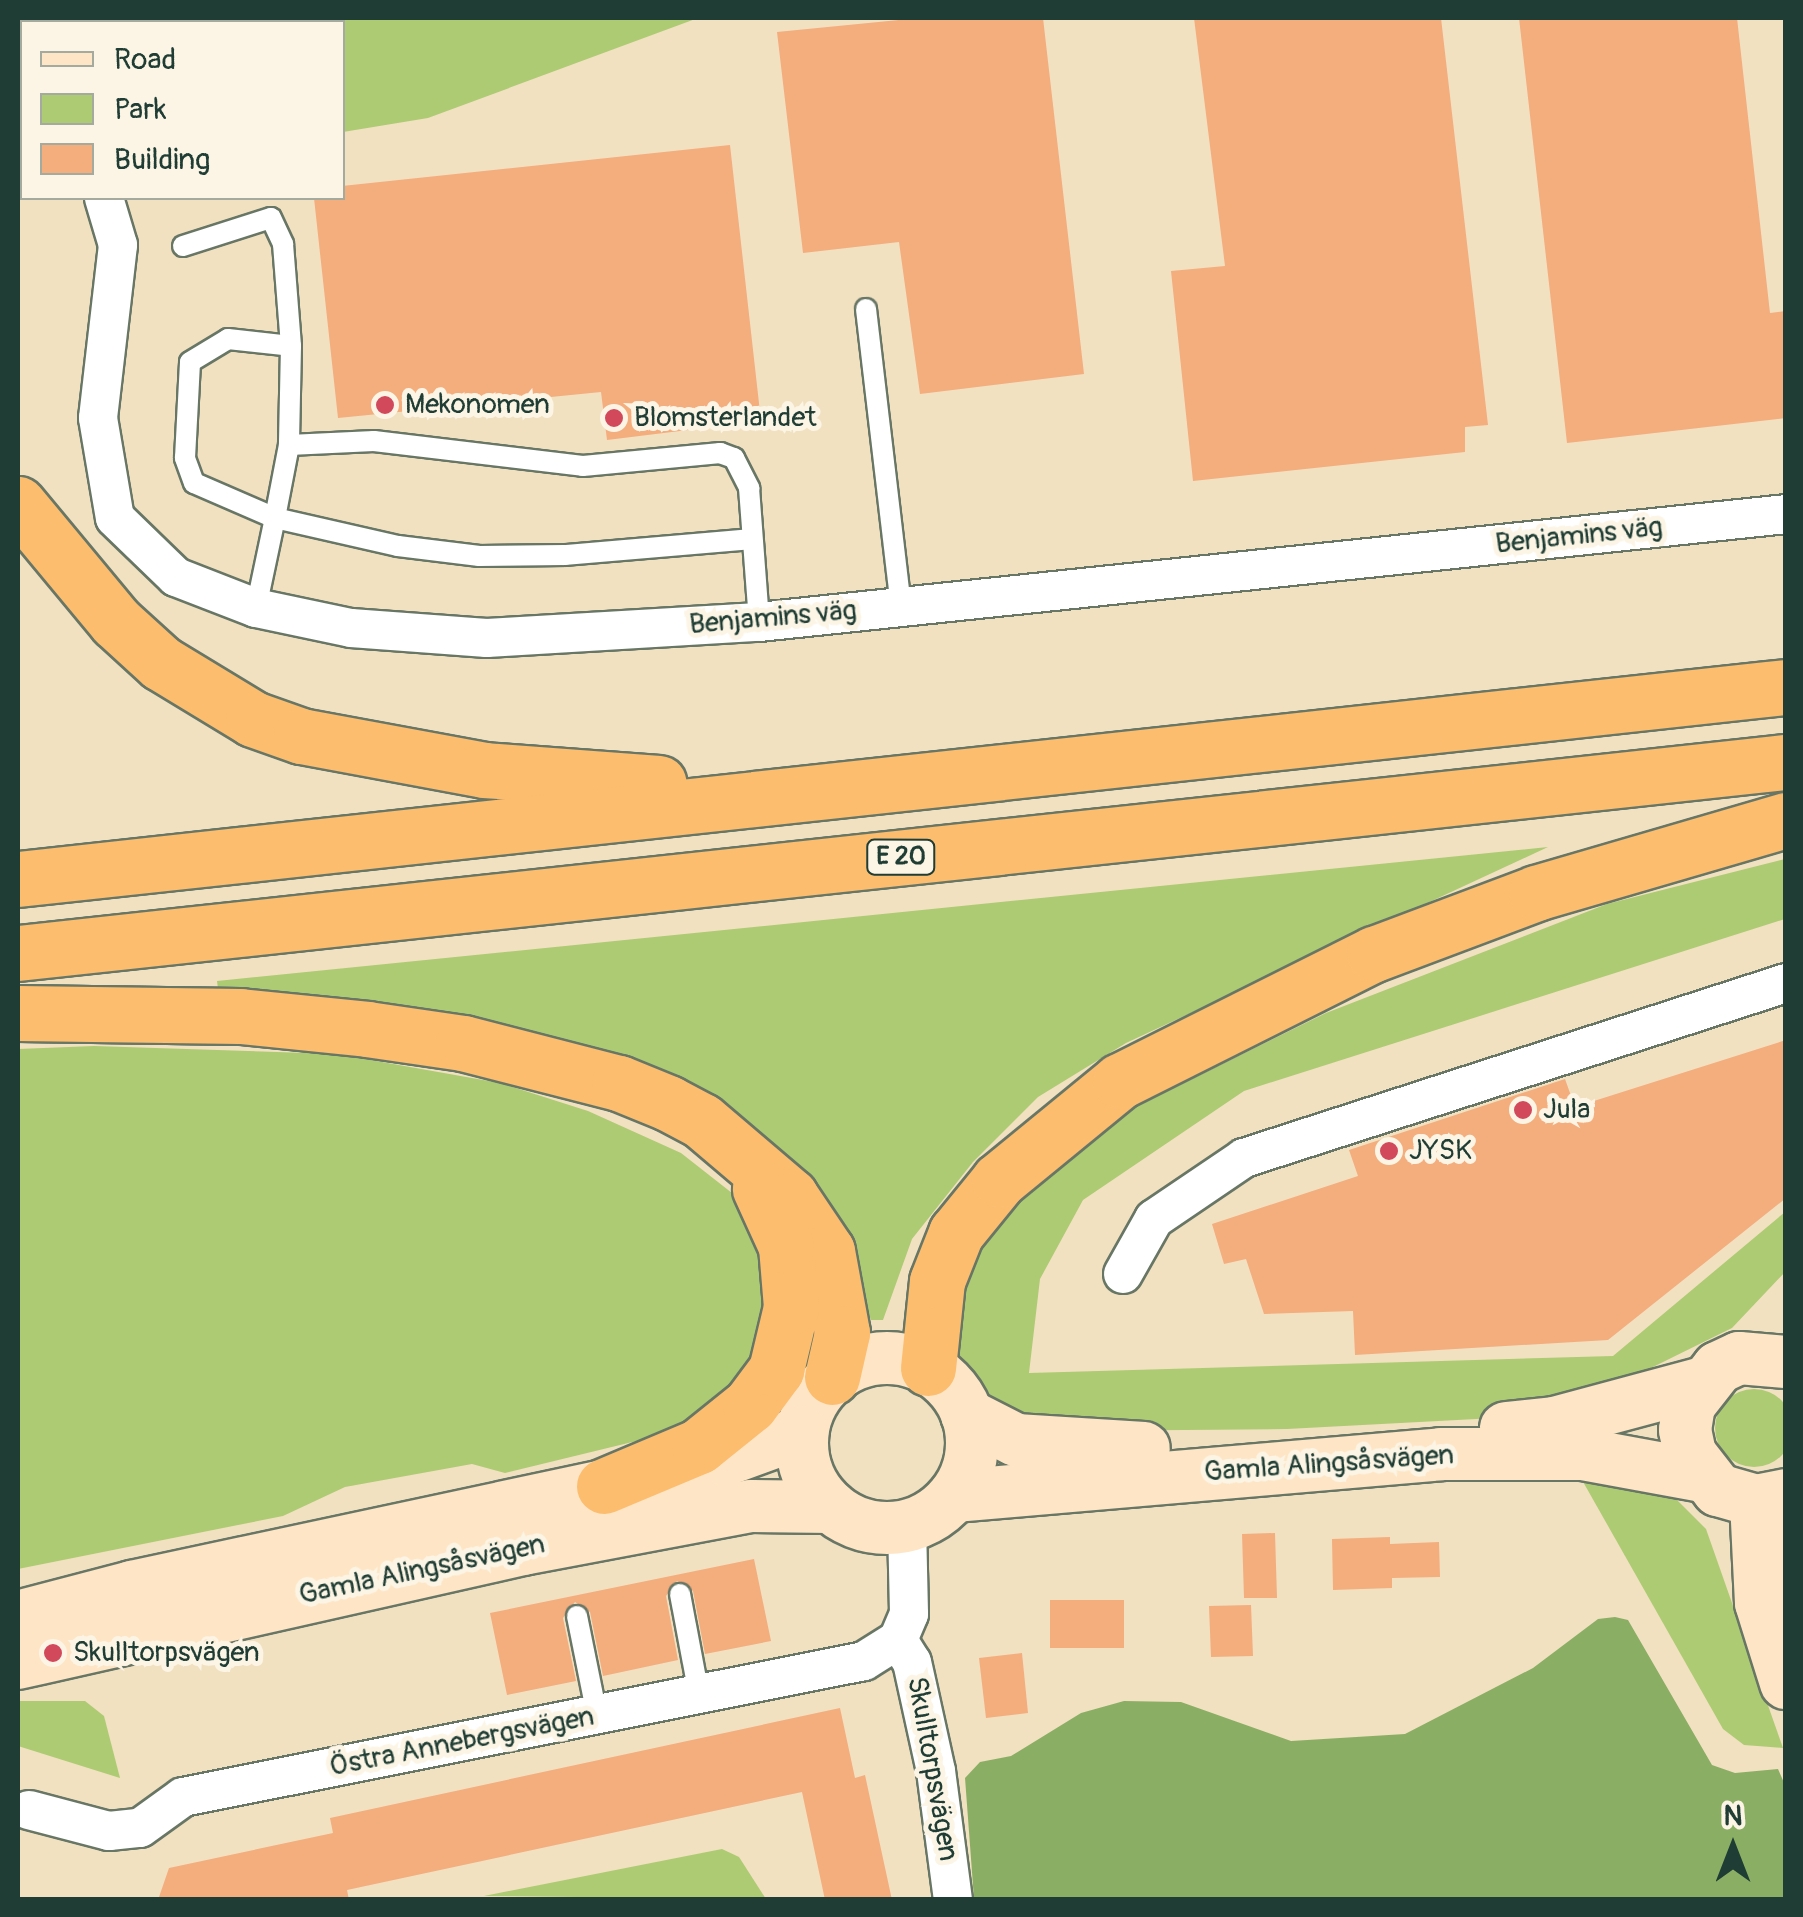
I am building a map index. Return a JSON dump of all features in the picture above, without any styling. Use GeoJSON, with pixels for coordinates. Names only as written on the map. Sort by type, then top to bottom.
{"type":"FeatureCollection","features":[{"type":"Feature","properties":{"kind":"highway"},"geometry":{"type":"LineString","coordinates":[[18,504],[116,622],[161,663],[254,719],[302,736],[484,770],[802,794]]}},
{"type":"Feature","properties":{"kind":"highway"},"geometry":{"type":"LineString","coordinates":[[18,879],[1786,687]]}},
{"type":"Feature","properties":{"kind":"highway","name":"E 20"},"geometry":{"type":"LineString","coordinates":[[18,953],[1786,762]]}},
{"type":"Feature","properties":{"kind":"highway"},"geometry":{"type":"LineString","coordinates":[[928,1368],[937,1281],[956,1233],[1013,1166],[1120,1081],[1374,954],[1536,893],[1786,820]]}},
{"type":"Feature","properties":{"kind":"highway"},"geometry":{"type":"LineString","coordinates":[[18,1013],[240,1016],[464,1043],[619,1082],[702,1121],[790,1196],[827,1251],[842,1333],[832,1377]]}},
{"type":"Feature","properties":{"kind":"highway"},"geometry":{"type":"LineString","coordinates":[[604,1486],[700,1446],[750,1405],[776,1370],[791,1307],[787,1261],[761,1200],[757,1166]]}},
{"type":"Feature","properties":{"kind":"street","name":"Benjamins väg"},"geometry":{"type":"LineString","coordinates":[[105,200],[118,245],[98,418],[115,518],[146,554],[176,577],[256,608],[351,628],[488,638],[759,622],[1786,514]]}},
{"type":"Feature","properties":{"kind":"street"},"geometry":{"type":"LineString","coordinates":[[1123,1274],[1154,1219],[1244,1158],[1786,983]]}},
{"type":"Feature","properties":{"kind":"street"},"geometry":{"type":"LineString","coordinates":[[879,1358],[928,1368],[952,1388],[967,1414],[971,1457],[954,1496],[907,1525],[867,1526],[831,1507],[807,1474],[802,1432],[812,1402],[832,1377],[879,1358]]}},
{"type":"Feature","properties":{"kind":"street","name":"Gamla Alingsåsvägen"},"geometry":{"type":"LineString","coordinates":[[967,1414],[1016,1440],[1057,1446],[1230,1446],[1554,1422],[1700,1384],[1739,1358],[1785,1362]]}},
{"type":"Feature","properties":{"kind":"street"},"geometry":{"type":"LineString","coordinates":[[1700,1384],[1685,1430],[1702,1476]]}},
{"type":"Feature","properties":{"kind":"street","name":"Gamla Alingsåsvägen"},"geometry":{"type":"LineString","coordinates":[[18,1618],[86,1599],[725,1460],[802,1432]]}},
{"type":"Feature","properties":{"kind":"street","name":"Gamla Alingsåsvägen"},"geometry":{"type":"LineString","coordinates":[[954,1496],[1441,1454],[1582,1454],[1702,1476],[1718,1490],[1771,1498]]}},
{"type":"Feature","properties":{"kind":"street"},"geometry":{"type":"LineString","coordinates":[[1771,1498],[1761,1603],[1786,1683]]}},
{"type":"Feature","properties":{"kind":"street","name":"Gamla Alingsåsvägen"},"geometry":{"type":"LineString","coordinates":[[18,1663],[523,1548],[751,1506],[831,1507]]}},
{"type":"Feature","properties":{"kind":"street","name":"Skulltorpsvägen"},"geometry":{"type":"LineString","coordinates":[[907,1525],[909,1614],[898,1640],[912,1662],[936,1771],[953,1900]]}},
{"type":"Feature","properties":{"kind":"street"},"geometry":{"type":"LineString","coordinates":[[18,1606],[86,1599]]}},
{"type":"Feature","properties":{"kind":"street","name":"Östra Annebergsvägen"},"geometry":{"type":"LineString","coordinates":[[29,1810],[109,1831],[140,1828],[183,1798],[864,1661],[898,1640]]}},
{"type":"Feature","properties":{"kind":"lane"},"geometry":{"type":"LineString","coordinates":[[183,246],[271,218],[283,244],[290,346],[289,444],[256,608]]}},
{"type":"Feature","properties":{"kind":"lane"},"geometry":{"type":"LineString","coordinates":[[866,309],[901,606]]}},
{"type":"Feature","properties":{"kind":"lane"},"geometry":{"type":"LineString","coordinates":[[290,346],[255,338],[211,344],[190,362],[182,424],[194,483],[276,518],[398,546],[479,556],[751,538]]}},
{"type":"Feature","properties":{"kind":"lane"},"geometry":{"type":"LineString","coordinates":[[289,444],[374,442],[583,466],[720,453],[744,467],[759,622]]}},
{"type":"Feature","properties":{"kind":"lane"},"geometry":{"type":"LineString","coordinates":[[680,1594],[699,1695]]}},
{"type":"Feature","properties":{"kind":"lane"},"geometry":{"type":"LineString","coordinates":[[576,1616],[597,1714]]}},
{"type":"Feature","properties":{"kind":"green space"},"geometry":{"type":"Polygon","coordinates":[[[18,18],[698,18],[428,118],[345,132],[345,20],[20,20],[20,60],[18,18]]]}},
{"type":"Feature","properties":{"kind":"green space"},"geometry":{"type":"Polygon","coordinates":[[[1548,847],[1126,1043],[1038,1097],[973,1162],[912,1239],[883,1320],[871,1320],[840,1236],[794,1161],[733,1111],[646,1068],[218,989],[217,981],[1548,847]]]}},
{"type":"Feature","properties":{"kind":"green space"},"geometry":{"type":"Polygon","coordinates":[[[1785,859],[1785,919],[1244,1091],[1083,1200],[1040,1279],[1029,1373],[1613,1356],[1785,1212],[1785,1272],[1732,1328],[1586,1400],[1495,1418],[1287,1429],[1068,1431],[984,1402],[963,1378],[949,1348],[951,1314],[978,1247],[1036,1177],[1111,1119],[1326,1013],[1607,904],[1785,859]]]}},
{"type":"Feature","properties":{"kind":"green space"},"geometry":{"type":"Polygon","coordinates":[[[94,1046],[337,1054],[500,1083],[588,1111],[681,1153],[760,1215],[775,1338],[694,1427],[505,1473],[472,1464],[345,1487],[283,1516],[18,1569],[18,1049],[94,1046]]]}},
{"type":"Feature","properties":{"kind":"green space"},"geometry":{"type":"Polygon","coordinates":[[[1754,1389],[1769,1392],[1781,1401],[1790,1413],[1790,1443],[1781,1455],[1769,1464],[1754,1467],[1739,1464],[1727,1455],[1718,1443],[1715,1428],[1718,1413],[1727,1401],[1739,1392],[1754,1389]]]}},
{"type":"Feature","properties":{"kind":"green space"},"geometry":{"type":"Polygon","coordinates":[[[1582,1480],[1669,1492],[1706,1529],[1783,1748],[1744,1745],[1723,1729],[1582,1480]]]}},
{"type":"Feature","properties":{"kind":"green space"},"geometry":{"type":"Polygon","coordinates":[[[1598,1619],[1628,1620],[1712,1765],[1735,1773],[1778,1769],[1785,1785],[1785,1899],[974,1899],[965,1778],[980,1762],[1011,1756],[1081,1713],[1124,1701],[1181,1702],[1291,1741],[1405,1734],[1533,1668],[1598,1619]]]}},
{"type":"Feature","properties":{"kind":"green space"},"geometry":{"type":"Polygon","coordinates":[[[18,1701],[85,1701],[104,1716],[120,1778],[18,1746],[18,1701]]]}},
{"type":"Feature","properties":{"kind":"green space"},"geometry":{"type":"Polygon","coordinates":[[[722,1849],[739,1857],[766,1899],[484,1896],[722,1849]]]}},
{"type":"Feature","properties":{"kind":"building"},"geometry":{"type":"Polygon","coordinates":[[[919,18],[1043,18],[1084,374],[920,394],[899,242],[803,253],[777,32],[919,18]]]}},
{"type":"Feature","properties":{"kind":"building"},"geometry":{"type":"Polygon","coordinates":[[[1194,18],[1441,18],[1488,425],[1465,427],[1465,452],[1193,481],[1171,271],[1225,266],[1194,18]]]}},
{"type":"Feature","properties":{"kind":"building"},"geometry":{"type":"Polygon","coordinates":[[[1519,18],[1737,18],[1770,313],[1786,311],[1786,418],[1567,443],[1519,18]]]}},
{"type":"Feature","properties":{"kind":"building"},"geometry":{"type":"Polygon","coordinates":[[[730,145],[761,421],[607,440],[601,392],[338,418],[314,200],[345,200],[345,186],[730,145]]]}},
{"type":"Feature","properties":{"kind":"building"},"geometry":{"type":"Polygon","coordinates":[[[1786,1040],[1786,1198],[1608,1340],[1355,1355],[1353,1311],[1264,1314],[1246,1259],[1224,1264],[1212,1224],[1358,1176],[1349,1150],[1565,1079],[1575,1107],[1786,1040]]]}},
{"type":"Feature","properties":{"kind":"building"},"geometry":{"type":"Polygon","coordinates":[[[1275,1533],[1277,1598],[1244,1598],[1242,1534],[1275,1533]]]}},
{"type":"Feature","properties":{"kind":"building"},"geometry":{"type":"Polygon","coordinates":[[[1390,1537],[1390,1544],[1439,1542],[1440,1577],[1392,1578],[1392,1588],[1333,1590],[1332,1539],[1390,1537]]]}},
{"type":"Feature","properties":{"kind":"building"},"geometry":{"type":"Polygon","coordinates":[[[754,1559],[771,1641],[705,1654],[693,1591],[677,1581],[666,1596],[678,1660],[603,1676],[590,1612],[575,1602],[563,1618],[576,1681],[507,1695],[490,1613],[754,1559]]]}},
{"type":"Feature","properties":{"kind":"building"},"geometry":{"type":"Polygon","coordinates":[[[1050,1600],[1124,1600],[1124,1648],[1050,1648],[1050,1600]]]}},
{"type":"Feature","properties":{"kind":"building"},"geometry":{"type":"Polygon","coordinates":[[[1251,1605],[1253,1656],[1211,1657],[1209,1606],[1251,1605]]]}},
{"type":"Feature","properties":{"kind":"building"},"geometry":{"type":"Polygon","coordinates":[[[1022,1653],[1028,1713],[986,1718],[979,1658],[1022,1653]]]}},
{"type":"Feature","properties":{"kind":"building"},"geometry":{"type":"Polygon","coordinates":[[[840,1708],[855,1778],[865,1775],[892,1900],[825,1900],[802,1792],[347,1890],[349,1900],[158,1900],[169,1868],[333,1833],[330,1818],[840,1708]]]}},
{"type":"Feature","properties":{"kind":"place","name":"Mekonomen"},"geometry":{"type":"Point","coordinates":[385,405]}},
{"type":"Feature","properties":{"kind":"place","name":"Blomsterlandet"},"geometry":{"type":"Point","coordinates":[614,418]}},
{"type":"Feature","properties":{"kind":"place","name":"Jula"},"geometry":{"type":"Point","coordinates":[1523,1110]}},
{"type":"Feature","properties":{"kind":"place","name":"JYSK"},"geometry":{"type":"Point","coordinates":[1389,1151]}},
{"type":"Feature","properties":{"kind":"place","name":"Skulltorpsvägen"},"geometry":{"type":"Point","coordinates":[53,1653]}}]}
